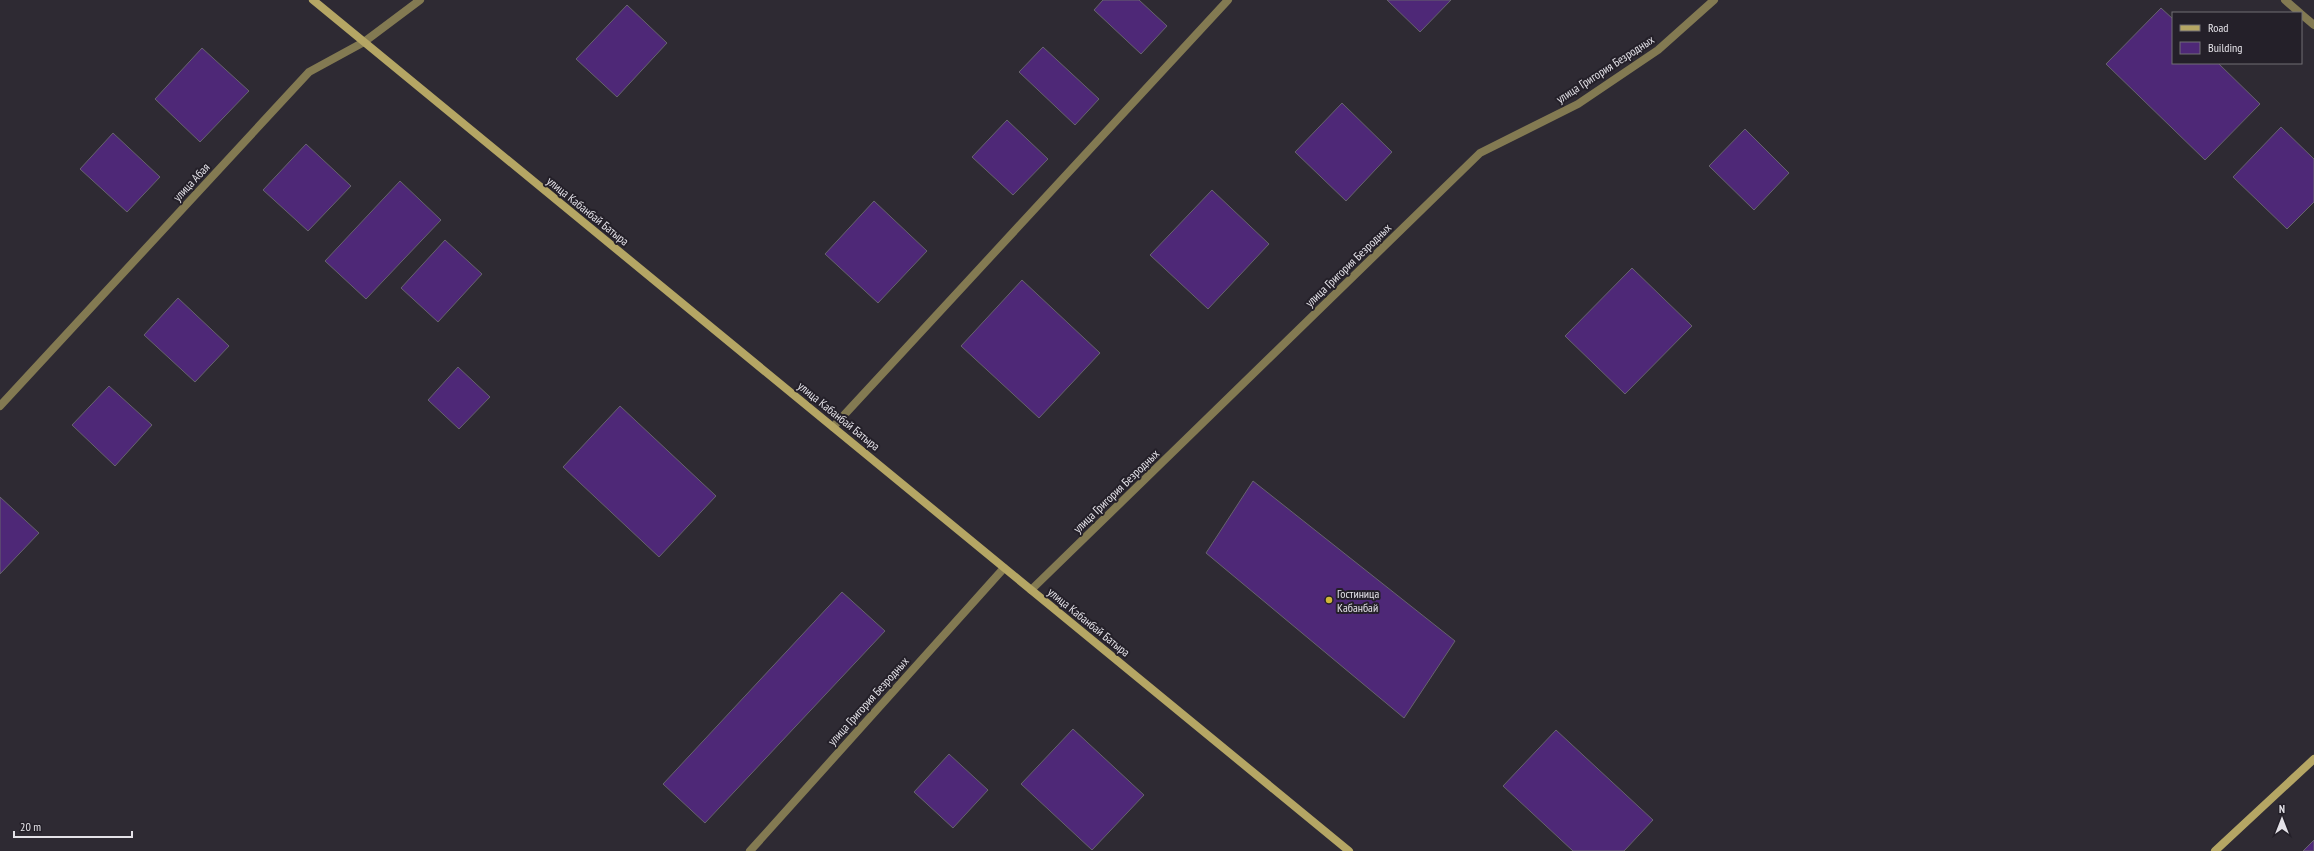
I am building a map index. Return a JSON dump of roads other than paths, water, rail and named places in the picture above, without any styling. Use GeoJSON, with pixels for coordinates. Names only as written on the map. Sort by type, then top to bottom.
{"type":"FeatureCollection","features":[{"type":"Feature","properties":{"kind":"street","name":"улица Кабанбай Батыра"},"geometry":{"type":"LineString","coordinates":[[313,0],[1349,851]]}},
{"type":"Feature","properties":{"kind":"street","name":"улица Абая"},"geometry":{"type":"LineString","coordinates":[[0,406],[309,72],[364,42],[420,0]]}},
{"type":"Feature","properties":{"kind":"street"},"geometry":{"type":"LineString","coordinates":[[833,427],[1228,0]]}},
{"type":"Feature","properties":{"kind":"street","name":"улица Григория Безродных"},"geometry":{"type":"LineString","coordinates":[[1031,590],[1480,153],[1578,104],[1658,50],[1714,0]]}},
{"type":"Feature","properties":{"kind":"street"},"geometry":{"type":"LineString","coordinates":[[2285,0],[2300,12]]}},
{"type":"Feature","properties":{"kind":"street"},"geometry":{"type":"LineString","coordinates":[[2302,14],[2314,25]]}},
{"type":"Feature","properties":{"kind":"street","name":"улица Григория Безродных"},"geometry":{"type":"LineString","coordinates":[[750,851],[1004,568]]}},
{"type":"Feature","properties":{"kind":"street"},"geometry":{"type":"LineString","coordinates":[[2215,851],[2314,759]]}},
{"type":"Feature","properties":{"kind":"place","name":"Гостиница Кабанбай"},"geometry":{"type":"Point","coordinates":[1329,600]}}]}
